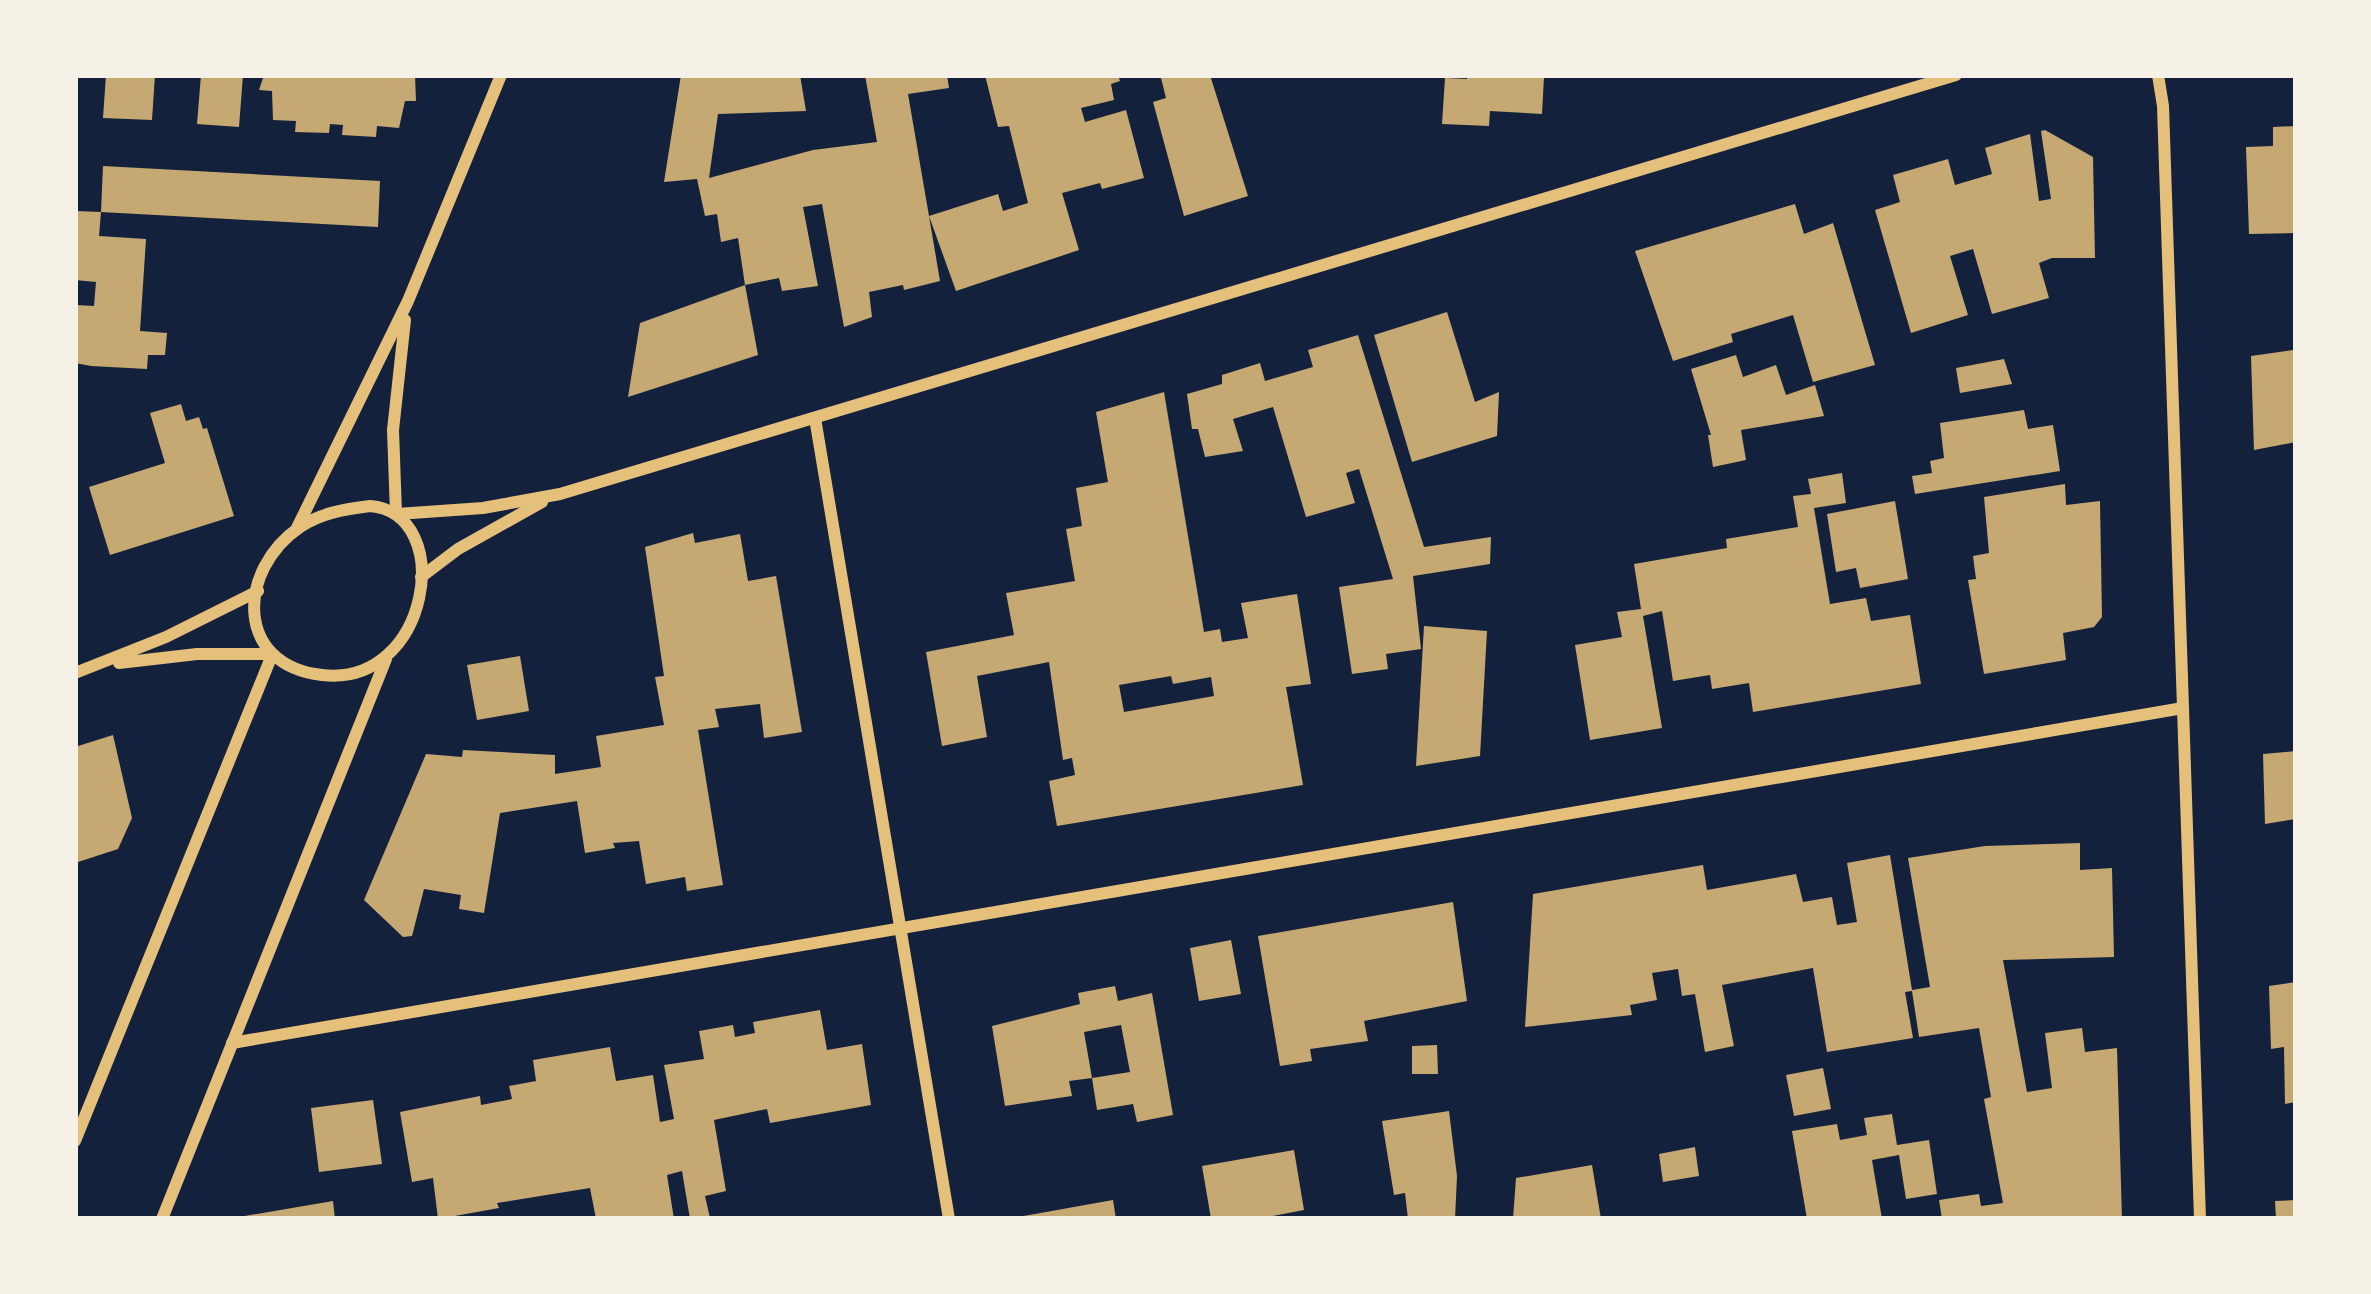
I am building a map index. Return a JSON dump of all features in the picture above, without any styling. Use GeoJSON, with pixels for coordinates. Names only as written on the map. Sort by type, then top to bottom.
{"type":"FeatureCollection","features":[{"type":"Feature","properties":{"kind":"street"},"geometry":{"type":"LineString","coordinates":[[296,530],[408,301],[501,75]]}},
{"type":"Feature","properties":{"kind":"street"},"geometry":{"type":"LineString","coordinates":[[397,513],[483,508],[560,494],[1956,75]]}},
{"type":"Feature","properties":{"kind":"street"},"geometry":{"type":"LineString","coordinates":[[2158,75],[2164,106],[2200,1219]]}},
{"type":"Feature","properties":{"kind":"street"},"geometry":{"type":"LineString","coordinates":[[397,513],[393,430],[408,301]]}},
{"type":"Feature","properties":{"kind":"street"},"geometry":{"type":"LineString","coordinates":[[815,418],[949,1219]]}},
{"type":"Feature","properties":{"kind":"street"},"geometry":{"type":"LineString","coordinates":[[421,577],[502,522],[560,494]]}},
{"type":"Feature","properties":{"kind":"street"},"geometry":{"type":"LineString","coordinates":[[353,508],[397,513],[416,538],[421,577],[403,642],[366,671],[322,675],[298,670],[271,655],[258,635],[257,591],[274,551],[317,518],[353,508]]}},
{"type":"Feature","properties":{"kind":"street"},"geometry":{"type":"LineString","coordinates":[[82,671],[166,638],[257,591]]}},
{"type":"Feature","properties":{"kind":"street"},"geometry":{"type":"LineString","coordinates":[[82,671],[197,654],[271,655]]}},
{"type":"Feature","properties":{"kind":"street"},"geometry":{"type":"LineString","coordinates":[[75,1141],[271,655]]}},
{"type":"Feature","properties":{"kind":"street"},"geometry":{"type":"LineString","coordinates":[[162,1219],[386,659]]}},
{"type":"Feature","properties":{"kind":"street"},"geometry":{"type":"LineString","coordinates":[[232,1043],[2183,708]]}},
{"type":"Feature","properties":{"kind":"building"},"geometry":{"type":"Polygon","coordinates":[[[106,75],[155,75],[152,120],[103,118],[106,75]]]}},
{"type":"Feature","properties":{"kind":"building"},"geometry":{"type":"Polygon","coordinates":[[[201,75],[243,75],[239,127],[197,124],[201,75]]]}},
{"type":"Feature","properties":{"kind":"building"},"geometry":{"type":"Polygon","coordinates":[[[264,75],[415,75],[416,101],[405,101],[399,128],[377,126],[376,137],[342,135],[343,125],[330,124],[329,133],[295,132],[296,121],[273,120],[272,91],[259,90],[264,75]]]}},
{"type":"Feature","properties":{"kind":"building"},"geometry":{"type":"Polygon","coordinates":[[[681,75],[800,75],[806,111],[718,114],[709,178],[813,150],[877,142],[865,75],[947,75],[949,88],[908,94],[940,281],[869,292],[872,317],[844,327],[822,204],[803,207],[818,286],[782,291],[779,278],[745,285],[738,238],[721,242],[717,214],[705,216],[697,179],[664,182],[681,75]]]}},
{"type":"Feature","properties":{"kind":"building"},"geometry":{"type":"Polygon","coordinates":[[[985,75],[1118,75],[1120,81],[1111,84],[1114,100],[1081,108],[1085,122],[1126,110],[1144,178],[1062,193],[1079,250],[956,291],[929,216],[998,194],[1003,211],[1028,203],[1009,126],[998,127],[985,75]]]}},
{"type":"Feature","properties":{"kind":"building"},"geometry":{"type":"Polygon","coordinates":[[[1210,75],[1248,196],[1184,216],[1153,102],[1166,98],[1161,78],[1210,75]]]}},
{"type":"Feature","properties":{"kind":"building"},"geometry":{"type":"Polygon","coordinates":[[[1467,75],[1544,77],[1542,114],[1490,111],[1489,126],[1442,124],[1445,78],[1467,79],[1467,75]]]}},
{"type":"Feature","properties":{"kind":"building"},"geometry":{"type":"Polygon","coordinates":[[[2296,126],[2296,233],[2249,234],[2246,147],[2273,146],[2273,127],[2296,126]]]}},
{"type":"Feature","properties":{"kind":"building"},"geometry":{"type":"Polygon","coordinates":[[[2041,131],[2093,157],[2095,258],[2052,258],[2039,263],[2049,298],[1992,314],[1973,249],[1950,256],[1968,315],[1911,333],[1875,210],[1900,202],[1893,175],[1948,159],[1955,185],[1992,174],[1985,148],[2030,134],[2039,201],[2051,199],[2041,131]]]}},
{"type":"Feature","properties":{"kind":"building"},"geometry":{"type":"Polygon","coordinates":[[[103,166],[380,181],[378,227],[101,212],[103,166]]]}},
{"type":"Feature","properties":{"kind":"building"},"geometry":{"type":"Polygon","coordinates":[[[1795,204],[1804,234],[1833,223],[1875,365],[1813,382],[1793,315],[1731,334],[1733,342],[1673,361],[1635,251],[1795,204]]]}},
{"type":"Feature","properties":{"kind":"building"},"geometry":{"type":"Polygon","coordinates":[[[75,211],[101,212],[99,236],[146,239],[140,331],[167,333],[165,355],[148,355],[147,369],[75,363],[75,305],[94,306],[96,282],[75,280],[75,211]]]}},
{"type":"Feature","properties":{"kind":"building"},"geometry":{"type":"Polygon","coordinates":[[[745,285],[758,355],[628,397],[640,323],[745,285]]]}},
{"type":"Feature","properties":{"kind":"building"},"geometry":{"type":"Polygon","coordinates":[[[1447,312],[1475,402],[1499,392],[1497,436],[1412,462],[1374,335],[1447,312]]]}},
{"type":"Feature","properties":{"kind":"building"},"geometry":{"type":"Polygon","coordinates":[[[1358,335],[1424,547],[1491,537],[1490,564],[1413,576],[1421,649],[1386,654],[1388,669],[1352,674],[1339,587],[1393,579],[1359,469],[1346,473],[1355,503],[1306,517],[1273,407],[1233,419],[1243,451],[1205,457],[1198,429],[1192,429],[1187,394],[1222,384],[1222,375],[1260,363],[1265,381],[1313,367],[1308,350],[1358,335]]]}},
{"type":"Feature","properties":{"kind":"building"},"geometry":{"type":"Polygon","coordinates":[[[2293,350],[2296,442],[2254,450],[2251,356],[2293,350]]]}},
{"type":"Feature","properties":{"kind":"building"},"geometry":{"type":"Polygon","coordinates":[[[1736,355],[1743,377],[1776,365],[1786,395],[1815,385],[1824,416],[1741,430],[1746,460],[1713,467],[1711,435],[1691,369],[1736,355]]]}},
{"type":"Feature","properties":{"kind":"building"},"geometry":{"type":"Polygon","coordinates":[[[2004,359],[2012,384],[1960,393],[1956,368],[2004,359]]]}},
{"type":"Feature","properties":{"kind":"building"},"geometry":{"type":"Polygon","coordinates":[[[1164,392],[1204,632],[1220,629],[1222,642],[1248,638],[1241,603],[1297,594],[1311,684],[1286,687],[1303,785],[1057,826],[1049,781],[1075,775],[1072,758],[1063,760],[1049,662],[977,676],[987,737],[942,746],[926,652],[1014,635],[1006,593],[1075,581],[1066,529],[1082,526],[1076,488],[1108,482],[1096,412],[1164,392]],[[1171,676],[1119,685],[1124,712],[1214,696],[1211,677],[1173,684],[1171,676]]]}},
{"type":"Feature","properties":{"kind":"building"},"geometry":{"type":"Polygon","coordinates":[[[181,404],[186,421],[199,417],[203,429],[207,428],[234,516],[110,555],[89,487],[165,463],[150,413],[181,404]]]}},
{"type":"Feature","properties":{"kind":"building"},"geometry":{"type":"Polygon","coordinates":[[[2024,410],[2028,429],[2053,425],[2060,471],[1915,494],[1912,476],[1932,473],[1930,461],[1944,458],[1940,423],[2024,410]]]}},
{"type":"Feature","properties":{"kind":"building"},"geometry":{"type":"Polygon","coordinates":[[[1842,473],[1846,503],[1814,508],[1830,604],[1866,598],[1871,621],[1910,615],[1921,684],[1753,712],[1749,683],[1712,689],[1710,675],[1673,681],[1662,611],[1643,616],[1662,728],[1590,740],[1575,645],[1622,637],[1617,612],[1641,609],[1634,564],[1727,548],[1726,539],[1798,527],[1793,496],[1811,494],[1808,479],[1842,473]]]}},
{"type":"Feature","properties":{"kind":"building"},"geometry":{"type":"Polygon","coordinates":[[[2065,484],[2066,505],[2100,501],[2102,617],[2094,627],[2063,633],[2066,660],[1984,674],[1968,580],[1976,579],[1973,556],[1989,553],[1984,497],[2065,484]]]}},
{"type":"Feature","properties":{"kind":"building"},"geometry":{"type":"Polygon","coordinates":[[[1895,501],[1908,579],[1860,588],[1856,568],[1836,572],[1827,514],[1895,501]]]}},
{"type":"Feature","properties":{"kind":"building"},"geometry":{"type":"Polygon","coordinates":[[[693,533],[695,543],[740,534],[748,581],[776,576],[802,732],[764,738],[760,704],[715,709],[719,727],[698,730],[723,885],[687,891],[685,877],[646,884],[639,841],[613,843],[615,848],[585,853],[577,801],[500,813],[484,913],[459,909],[461,895],[424,889],[412,936],[403,937],[364,900],[426,754],[462,757],[463,750],[555,755],[555,774],[601,767],[596,736],[664,725],[655,677],[664,676],[645,547],[693,533]]]}},
{"type":"Feature","properties":{"kind":"building"},"geometry":{"type":"Polygon","coordinates":[[[1424,626],[1487,631],[1480,756],[1416,766],[1424,626]]]}},
{"type":"Feature","properties":{"kind":"building"},"geometry":{"type":"Polygon","coordinates":[[[520,656],[529,711],[477,720],[467,665],[520,656]]]}},
{"type":"Feature","properties":{"kind":"building"},"geometry":{"type":"Polygon","coordinates":[[[113,735],[132,818],[118,849],[75,863],[75,747],[113,735]]]}},
{"type":"Feature","properties":{"kind":"building"},"geometry":{"type":"Polygon","coordinates":[[[2296,751],[2296,819],[2265,824],[2263,754],[2296,751]]]}},
{"type":"Feature","properties":{"kind":"building"},"geometry":{"type":"Polygon","coordinates":[[[2080,843],[2080,870],[2112,868],[2114,957],[2003,960],[2027,1092],[2052,1088],[2045,1033],[2082,1028],[2085,1052],[2117,1048],[2122,1219],[1942,1219],[1939,1200],[1979,1194],[1981,1206],[2003,1203],[1984,1099],[1991,1097],[1979,1028],[1919,1037],[1912,991],[1905,992],[1913,1038],[1827,1052],[1813,968],[1722,985],[1734,1046],[1705,1052],[1695,994],[1682,996],[1678,969],[1652,973],[1657,1000],[1630,1005],[1632,1015],[1525,1027],[1533,894],[1703,865],[1707,890],[1796,874],[1803,902],[1832,897],[1837,925],[1857,922],[1847,863],[1890,855],[1912,990],[1930,987],[1908,858],[1985,846],[2080,843]]]}},
{"type":"Feature","properties":{"kind":"building"},"geometry":{"type":"Polygon","coordinates":[[[1453,902],[1467,1001],[1364,1021],[1368,1041],[1310,1049],[1312,1061],[1280,1066],[1258,936],[1453,902]]]}},
{"type":"Feature","properties":{"kind":"building"},"geometry":{"type":"Polygon","coordinates":[[[1231,940],[1241,994],[1199,1001],[1190,948],[1231,940]]]}},
{"type":"Feature","properties":{"kind":"building"},"geometry":{"type":"Polygon","coordinates":[[[2296,982],[2296,1102],[2285,1104],[2284,1047],[2271,1049],[2269,986],[2296,982]]]}},
{"type":"Feature","properties":{"kind":"building"},"geometry":{"type":"Polygon","coordinates":[[[1115,986],[1118,1001],[1152,993],[1173,1115],[1137,1122],[1133,1104],[1097,1110],[1092,1078],[1069,1081],[1072,1096],[1005,1106],[992,1026],[1080,1004],[1078,993],[1115,986]],[[1121,1025],[1084,1032],[1092,1078],[1130,1072],[1121,1025]]]}},
{"type":"Feature","properties":{"kind":"building"},"geometry":{"type":"Polygon","coordinates":[[[820,1010],[827,1050],[862,1044],[871,1105],[770,1123],[767,1109],[714,1120],[726,1191],[705,1196],[710,1218],[690,1219],[682,1171],[667,1175],[674,1219],[596,1219],[590,1188],[497,1203],[499,1208],[438,1219],[433,1178],[412,1182],[400,1112],[480,1096],[481,1105],[512,1099],[509,1086],[536,1081],[533,1060],[610,1047],[616,1081],[653,1075],[660,1122],[674,1119],[664,1065],[704,1059],[699,1031],[733,1025],[735,1037],[755,1033],[753,1022],[820,1010]]]}},
{"type":"Feature","properties":{"kind":"building"},"geometry":{"type":"Polygon","coordinates":[[[1437,1045],[1438,1074],[1412,1074],[1412,1046],[1437,1045]]]}},
{"type":"Feature","properties":{"kind":"building"},"geometry":{"type":"Polygon","coordinates":[[[1823,1068],[1831,1109],[1794,1116],[1786,1075],[1823,1068]]]}},
{"type":"Feature","properties":{"kind":"building"},"geometry":{"type":"Polygon","coordinates":[[[373,1100],[382,1164],[319,1172],[311,1108],[373,1100]]]}},
{"type":"Feature","properties":{"kind":"building"},"geometry":{"type":"Polygon","coordinates":[[[1449,1111],[1457,1176],[1455,1219],[1408,1219],[1405,1193],[1394,1195],[1382,1121],[1449,1111]]]}},
{"type":"Feature","properties":{"kind":"building"},"geometry":{"type":"Polygon","coordinates":[[[1892,1114],[1897,1145],[1929,1140],[1937,1194],[1906,1199],[1899,1155],[1872,1160],[1882,1219],[1807,1219],[1792,1131],[1837,1124],[1840,1140],[1867,1135],[1864,1118],[1892,1114]]]}},
{"type":"Feature","properties":{"kind":"building"},"geometry":{"type":"Polygon","coordinates":[[[1695,1147],[1699,1176],[1663,1182],[1659,1154],[1695,1147]]]}},
{"type":"Feature","properties":{"kind":"building"},"geometry":{"type":"Polygon","coordinates":[[[1294,1150],[1304,1210],[1257,1219],[1211,1219],[1202,1166],[1294,1150]]]}},
{"type":"Feature","properties":{"kind":"building"},"geometry":{"type":"Polygon","coordinates":[[[1592,1165],[1601,1219],[1513,1219],[1516,1178],[1592,1165]]]}},
{"type":"Feature","properties":{"kind":"building"},"geometry":{"type":"Polygon","coordinates":[[[1113,1200],[1116,1219],[1018,1219],[1018,1217],[1113,1200]]]}},
{"type":"Feature","properties":{"kind":"building"},"geometry":{"type":"Polygon","coordinates":[[[2296,1200],[2296,1219],[2276,1219],[2275,1201],[2296,1200]]]}},
{"type":"Feature","properties":{"kind":"building"},"geometry":{"type":"Polygon","coordinates":[[[333,1201],[335,1219],[239,1219],[239,1217],[333,1201]]]}}]}
